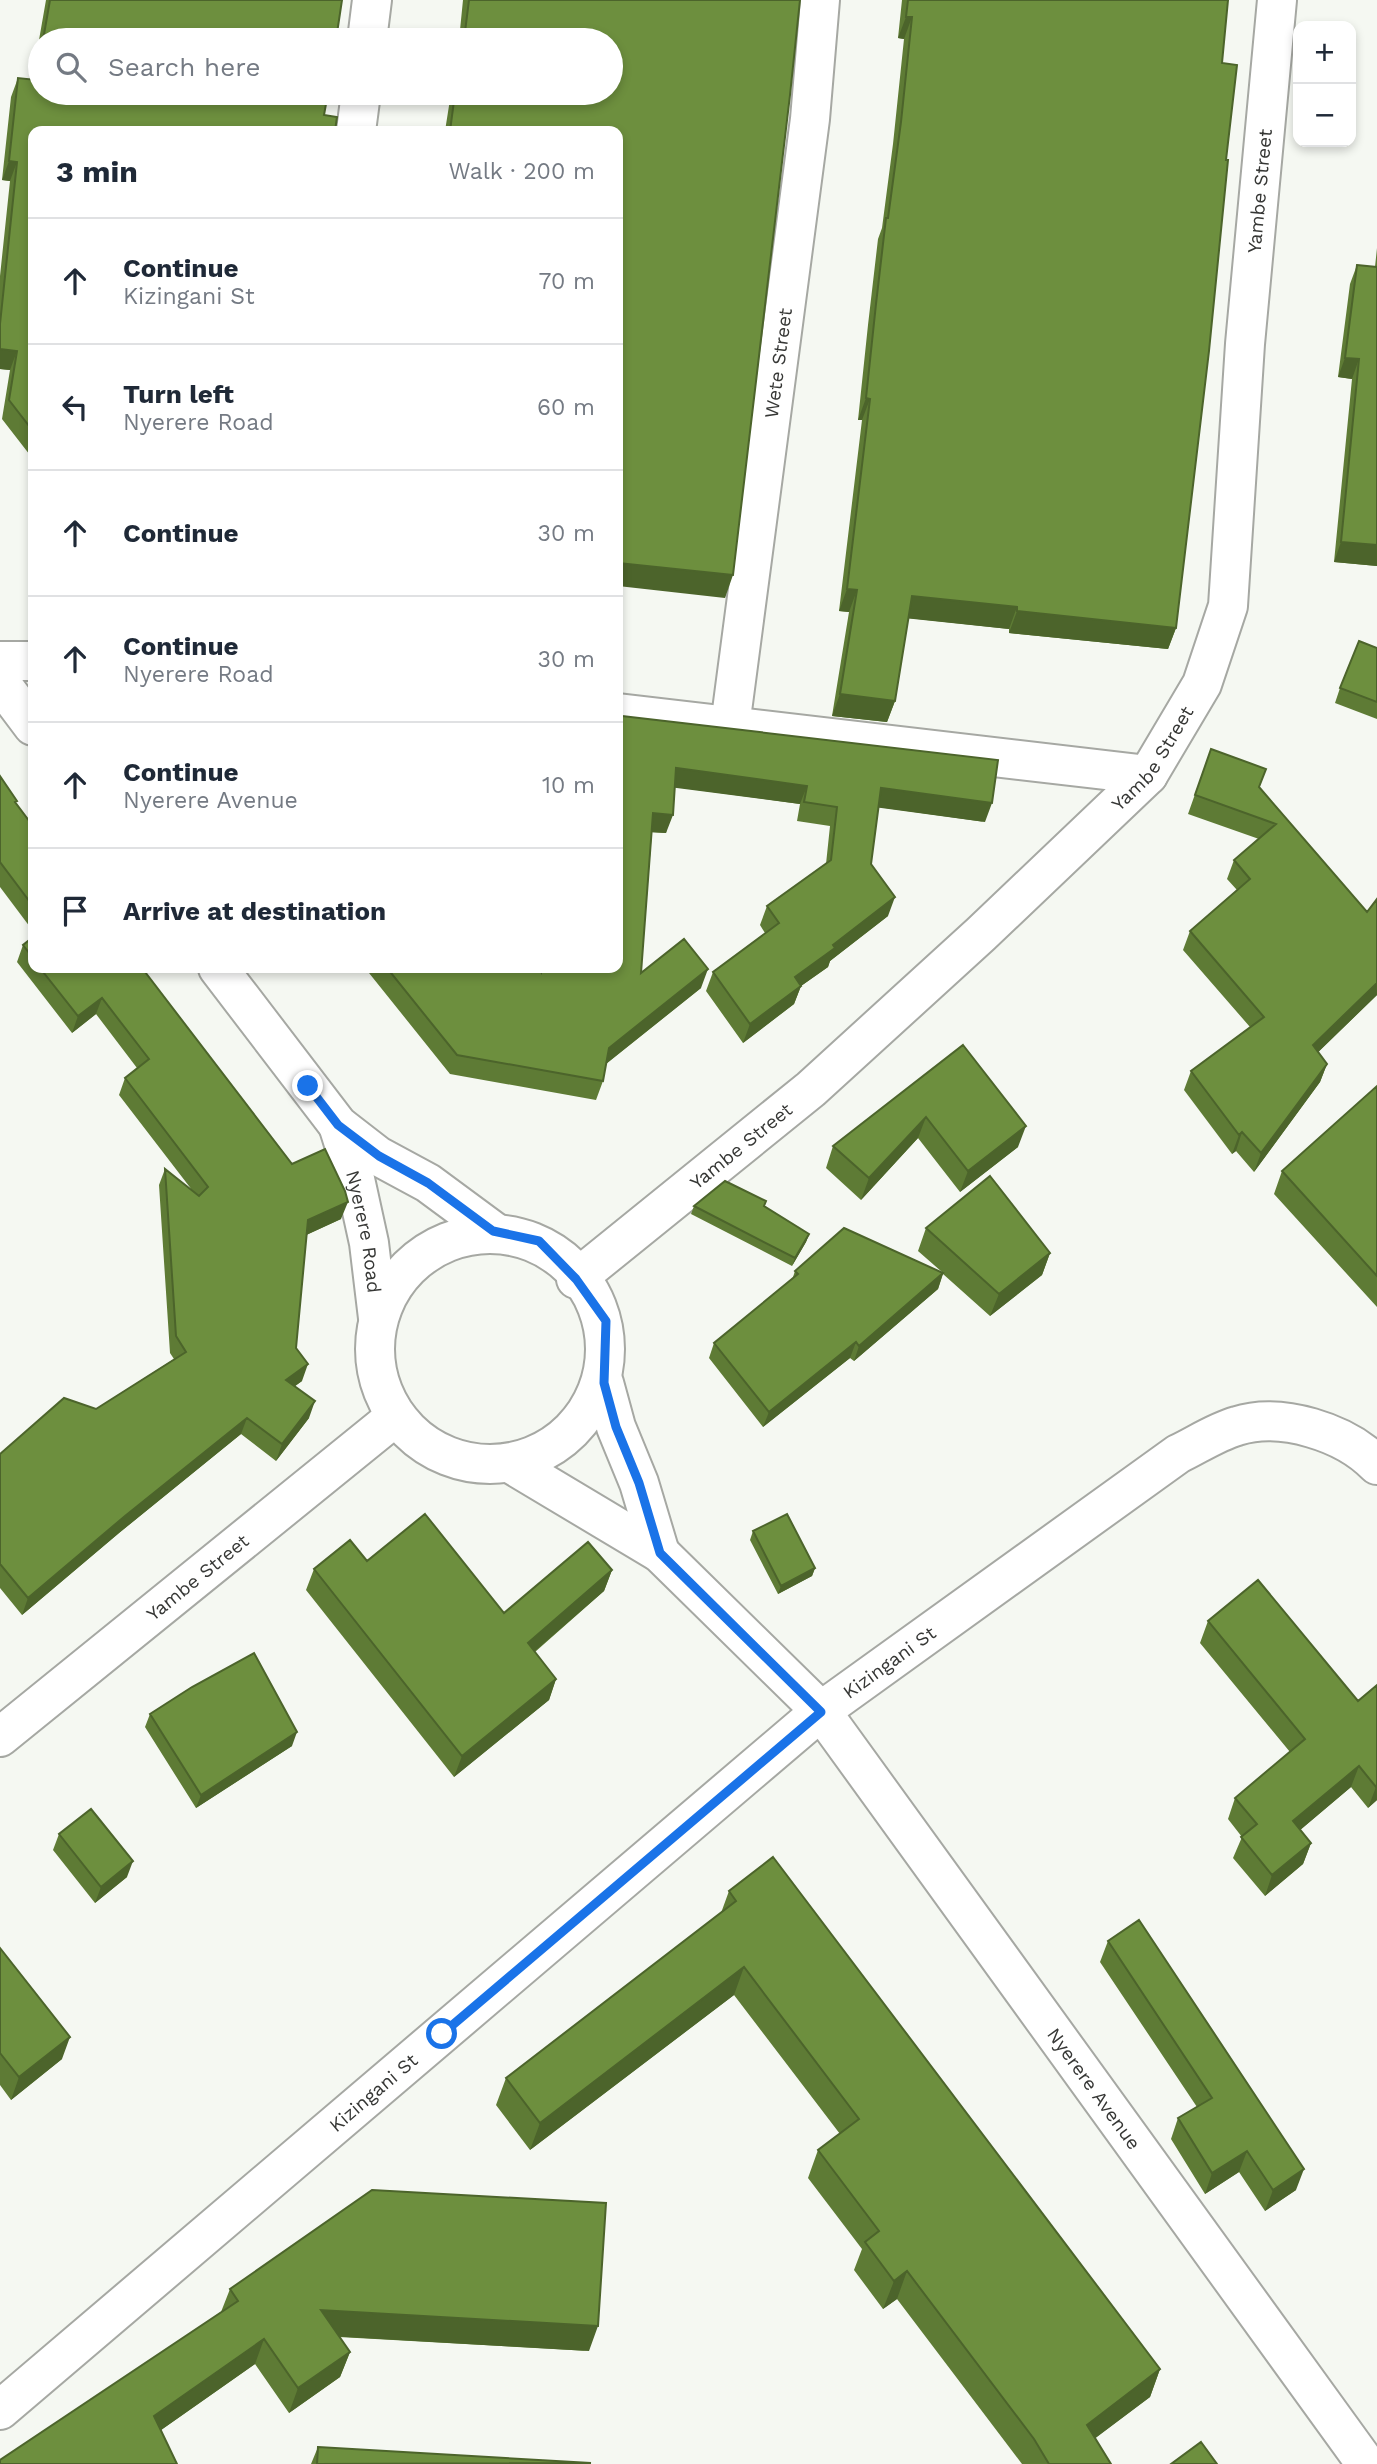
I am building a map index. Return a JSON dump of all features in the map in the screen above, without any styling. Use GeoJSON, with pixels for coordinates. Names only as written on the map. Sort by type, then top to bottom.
{"type":"FeatureCollection","features":[{"type":"Feature","properties":{"kind":"street"},"geometry":{"type":"LineString","coordinates":[[368,28],[372,0]]}},
{"type":"Feature","properties":{"kind":"street","name":"Wete Street"},"geometry":{"type":"LineString","coordinates":[[730,726],[810,119],[820,0]]}},
{"type":"Feature","properties":{"kind":"street","name":"Yambe Street"},"geometry":{"type":"LineString","coordinates":[[576,1279],[811,1089],[1148,775],[1202,684],[1228,606],[1245,344],[1278,0]]}},
{"type":"Feature","properties":{"kind":"street"},"geometry":{"type":"LineString","coordinates":[[357,126],[359,105]]}},
{"type":"Feature","properties":{"kind":"street"},"geometry":{"type":"LineString","coordinates":[[0,661],[28,661]]}},
{"type":"Feature","properties":{"kind":"street"},"geometry":{"type":"LineString","coordinates":[[0,682],[28,719]]}},
{"type":"Feature","properties":{"kind":"street"},"geometry":{"type":"LineString","coordinates":[[623,714],[1148,775]]}},
{"type":"Feature","properties":{"kind":"street"},"geometry":{"type":"LineString","coordinates":[[222,973],[338,1125]]}},
{"type":"Feature","properties":{"kind":"street","name":"Nyerere Road"},"geometry":{"type":"LineString","coordinates":[[338,1125],[379,1156],[428,1183],[493,1231]]}},
{"type":"Feature","properties":{"kind":"street","name":"Nyerere Road"},"geometry":{"type":"LineString","coordinates":[[338,1125],[355,1178],[369,1243],[378,1318]]}},
{"type":"Feature","properties":{"kind":"street"},"geometry":{"type":"LineString","coordinates":[[660,1553],[639,1483],[616,1427],[604,1383],[606,1321],[576,1279],[539,1241],[493,1231],[443,1241],[402,1272],[378,1318],[375,1370],[395,1417],[446,1459],[513,1465],[660,1553],[821,1712]]}},
{"type":"Feature","properties":{"kind":"street"},"geometry":{"type":"LineString","coordinates":[[513,1465],[569,1436],[604,1383]]}},
{"type":"Feature","properties":{"kind":"street","name":"Yambe Street"},"geometry":{"type":"LineString","coordinates":[[0,1737],[395,1417]]}},
{"type":"Feature","properties":{"kind":"street","name":"Kizingani St"},"geometry":{"type":"LineString","coordinates":[[0,2410],[821,1712],[1178,1454],[1238,1426],[1283,1421],[1332,1434],[1369,1456],[1377,1465]]}},
{"type":"Feature","properties":{"kind":"street","name":"Nyerere Avenue"},"geometry":{"type":"LineString","coordinates":[[821,1712],[1366,2464]]}},
{"type":"Feature","properties":{"kind":"building"},"geometry":{"type":"Polygon","coordinates":[[[50,0],[342,0],[338,28],[45,28],[50,0]]]}},
{"type":"Feature","properties":{"kind":"building"},"geometry":{"type":"Polygon","coordinates":[[[469,0],[800,0],[733,575],[623,564],[623,126],[451,126],[453,105],[623,105],[623,28],[466,28],[469,0]]]}},
{"type":"Feature","properties":{"kind":"building"},"geometry":{"type":"Polygon","coordinates":[[[908,0],[1228,0],[1222,63],[1237,65],[1209,351],[1176,628],[1017,611],[1017,607],[912,596],[895,701],[840,694],[857,590],[847,589],[870,399],[866,398],[876,304],[901,122],[912,17],[906,17],[908,0]]]}},
{"type":"Feature","properties":{"kind":"building"},"geometry":{"type":"Polygon","coordinates":[[[18,78],[28,79],[28,105],[326,105],[324,115],[337,117],[336,126],[28,126],[28,425],[9,400],[17,351],[0,349],[0,324],[17,162],[9,161],[18,78]]]}},
{"type":"Feature","properties":{"kind":"building"},"geometry":{"type":"Polygon","coordinates":[[[1357,265],[1377,267],[1377,545],[1341,542],[1359,359],[1345,358],[1357,265]]]}},
{"type":"Feature","properties":{"kind":"building"},"geometry":{"type":"Polygon","coordinates":[[[1359,641],[1377,648],[1377,702],[1340,688],[1359,641]]]}},
{"type":"Feature","properties":{"kind":"building"},"geometry":{"type":"Polygon","coordinates":[[[623,716],[998,760],[992,803],[881,788],[871,864],[895,897],[833,945],[835,948],[795,977],[801,986],[750,1024],[713,972],[779,923],[767,906],[831,860],[837,807],[804,802],[807,786],[676,768],[673,815],[653,813],[641,973],[684,939],[708,969],[609,1048],[603,1081],[457,1055],[391,973],[623,973],[623,716]]]}},
{"type":"Feature","properties":{"kind":"building"},"geometry":{"type":"Polygon","coordinates":[[[1211,749],[1266,769],[1259,787],[1367,912],[1377,899],[1377,983],[1313,1045],[1327,1064],[1261,1153],[1242,1132],[1239,1135],[1191,1071],[1264,1017],[1190,931],[1250,879],[1234,860],[1276,824],[1195,795],[1211,749]]]}},
{"type":"Feature","properties":{"kind":"building"},"geometry":{"type":"Polygon","coordinates":[[[0,776],[28,819],[28,899],[0,862],[0,776]]]}},
{"type":"Feature","properties":{"kind":"building"},"geometry":{"type":"Polygon","coordinates":[[[44,973],[146,973],[292,1164],[325,1149],[348,1202],[308,1220],[296,1348],[308,1364],[286,1380],[315,1401],[282,1444],[247,1418],[28,1598],[0,1564],[0,1454],[64,1398],[96,1409],[186,1352],[176,1336],[165,1169],[199,1196],[208,1187],[125,1078],[149,1059],[102,998],[78,1016],[44,973]]]}},
{"type":"Feature","properties":{"kind":"building"},"geometry":{"type":"Polygon","coordinates":[[[963,1045],[1026,1126],[968,1171],[926,1117],[869,1178],[833,1146],[963,1045]]]}},
{"type":"Feature","properties":{"kind":"building"},"geometry":{"type":"Polygon","coordinates":[[[1377,1086],[1377,1276],[1282,1171],[1377,1086]]]}},
{"type":"Feature","properties":{"kind":"building"},"geometry":{"type":"Polygon","coordinates":[[[990,1176],[1050,1253],[999,1294],[926,1228],[990,1176]]]}},
{"type":"Feature","properties":{"kind":"building"},"geometry":{"type":"Polygon","coordinates":[[[725,1181],[766,1201],[764,1206],[809,1234],[795,1258],[694,1206],[725,1181]]]}},
{"type":"Feature","properties":{"kind":"building"},"geometry":{"type":"Polygon","coordinates":[[[844,1228],[943,1273],[859,1346],[856,1342],[769,1412],[714,1343],[798,1274],[795,1271],[844,1228]]]}},
{"type":"Feature","properties":{"kind":"building"},"geometry":{"type":"Polygon","coordinates":[[[425,1514],[504,1613],[588,1542],[612,1570],[528,1643],[556,1679],[462,1756],[314,1569],[350,1540],[367,1561],[425,1514]]]}},
{"type":"Feature","properties":{"kind":"building"},"geometry":{"type":"Polygon","coordinates":[[[787,1514],[815,1568],[781,1586],[753,1531],[787,1514]]]}},
{"type":"Feature","properties":{"kind":"building"},"geometry":{"type":"Polygon","coordinates":[[[1258,1580],[1358,1701],[1377,1685],[1376,1787],[1359,1766],[1293,1821],[1311,1843],[1272,1875],[1241,1837],[1257,1824],[1235,1798],[1305,1739],[1208,1621],[1258,1580]]]}},
{"type":"Feature","properties":{"kind":"building"},"geometry":{"type":"Polygon","coordinates":[[[254,1653],[297,1732],[201,1795],[150,1714],[254,1653]]]}},
{"type":"Feature","properties":{"kind":"building"},"geometry":{"type":"Polygon","coordinates":[[[91,1809],[133,1861],[101,1887],[59,1834],[91,1809]]]}},
{"type":"Feature","properties":{"kind":"building"},"geometry":{"type":"Polygon","coordinates":[[[773,1857],[1160,2369],[1087,2425],[1111,2464],[1049,2464],[1034,2439],[907,2271],[894,2281],[865,2242],[879,2231],[818,2150],[859,2119],[744,1967],[540,2123],[506,2078],[736,1901],[729,1891],[773,1857]]]}},
{"type":"Feature","properties":{"kind":"building"},"geometry":{"type":"Polygon","coordinates":[[[1139,1920],[1304,2169],[1273,2190],[1247,2151],[1212,2173],[1178,2118],[1212,2098],[1108,1941],[1139,1920]]]}},
{"type":"Feature","properties":{"kind":"building"},"geometry":{"type":"Polygon","coordinates":[[[0,1948],[70,2037],[19,2077],[0,2053],[0,1948]]]}},
{"type":"Feature","properties":{"kind":"building"},"geometry":{"type":"Polygon","coordinates":[[[372,2190],[606,2203],[598,2326],[321,2310],[350,2352],[298,2388],[264,2339],[154,2416],[177,2464],[0,2464],[0,2460],[238,2301],[230,2289],[372,2190]]]}},
{"type":"Feature","properties":{"kind":"building"},"geometry":{"type":"Polygon","coordinates":[[[1201,2442],[1217,2464],[1171,2464],[1201,2442]]]}},
{"type":"Feature","properties":{"kind":"building"},"geometry":{"type":"Polygon","coordinates":[[[318,2447],[591,2463],[317,2464],[318,2447]]]}},
{"type":"Feature","properties":{"kind":"route"},"geometry":{"type":"LineString","coordinates":[[308,1086],[338,1125],[379,1156],[428,1183],[493,1231],[539,1241],[576,1279],[606,1321],[604,1383],[616,1427],[639,1483],[660,1553],[821,1712],[442,2034]]}}]}
